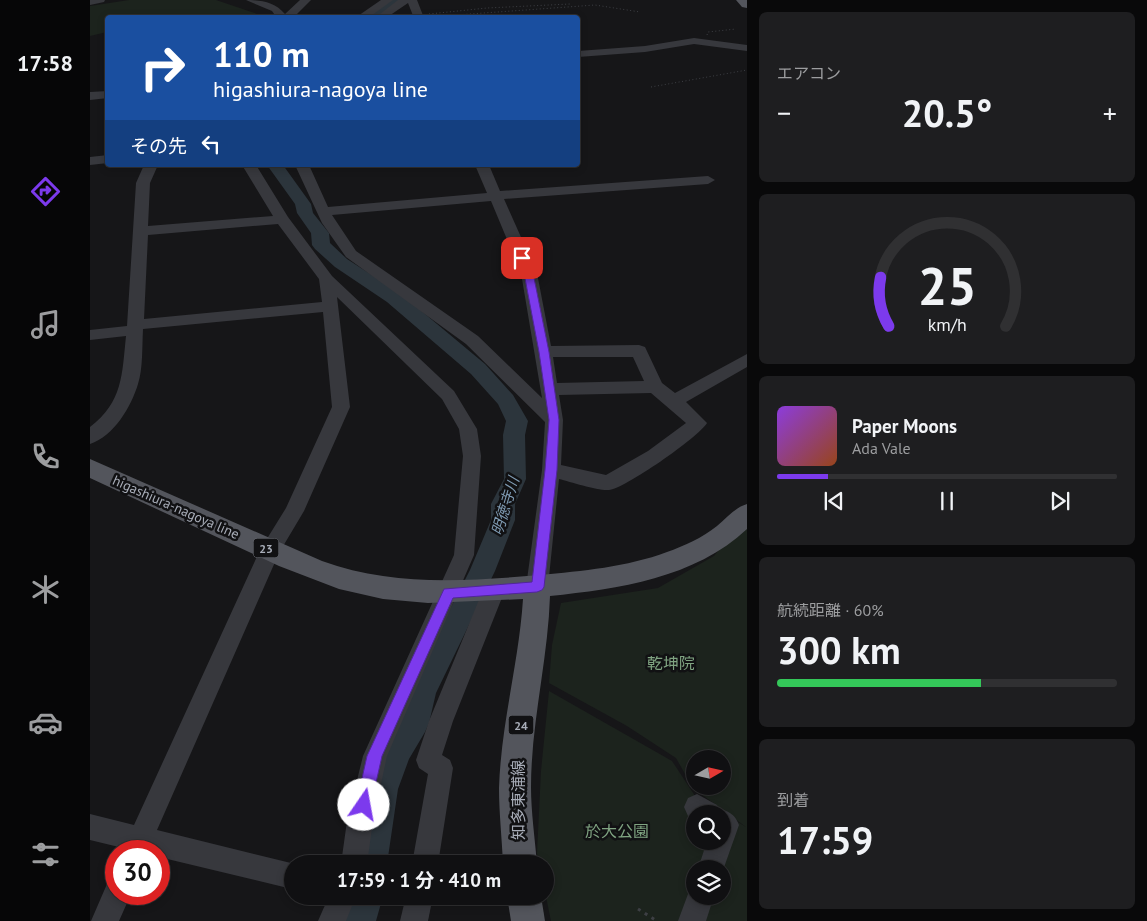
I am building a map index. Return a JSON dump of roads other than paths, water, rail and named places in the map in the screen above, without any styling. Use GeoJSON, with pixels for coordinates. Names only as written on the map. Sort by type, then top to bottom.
{"type":"FeatureCollection","features":[{"type":"Feature","properties":{"kind":"main road"},"geometry":{"type":"LineString","coordinates":[[742,0],[747,4]]}},
{"type":"Feature","properties":{"kind":"main road","name":"higashiura-nagoya line"},"geometry":{"type":"LineString","coordinates":[[90,468],[270,550],[330,575],[367,585],[422,592],[537,587],[614,578],[673,561],[701,549],[747,514]]}},
{"type":"Feature","properties":{"kind":"main road","name":"知多東浦線"},"geometry":{"type":"LineString","coordinates":[[519,855],[515,788],[519,737],[535,632],[537,587]]}},
{"type":"Feature","properties":{"kind":"main road"},"geometry":{"type":"LineString","coordinates":[[525,905],[528,921]]}},
{"type":"Feature","properties":{"kind":"street"},"geometry":{"type":"LineString","coordinates":[[90,2],[100,0]]}},
{"type":"Feature","properties":{"kind":"street"},"geometry":{"type":"LineString","coordinates":[[251,0],[276,9],[281,15]]}},
{"type":"Feature","properties":{"kind":"street"},"geometry":{"type":"LineString","coordinates":[[288,15],[306,0]]}},
{"type":"Feature","properties":{"kind":"street"},"geometry":{"type":"LineString","coordinates":[[365,15],[388,0]]}},
{"type":"Feature","properties":{"kind":"street"},"geometry":{"type":"LineString","coordinates":[[382,15],[405,0]]}},
{"type":"Feature","properties":{"kind":"street"},"geometry":{"type":"LineString","coordinates":[[412,0],[418,15]]}},
{"type":"Feature","properties":{"kind":"street"},"geometry":{"type":"LineString","coordinates":[[580,54],[645,49],[694,41],[747,48]]}},
{"type":"Feature","properties":{"kind":"street"},"geometry":{"type":"LineString","coordinates":[[90,96],[105,94]]}},
{"type":"Feature","properties":{"kind":"street"},"geometry":{"type":"LineString","coordinates":[[90,161],[105,159]]}},
{"type":"Feature","properties":{"kind":"street"},"geometry":{"type":"LineString","coordinates":[[90,437],[108,423],[122,403],[130,383],[143,183],[149,167]]}},
{"type":"Feature","properties":{"kind":"street"},"geometry":{"type":"LineString","coordinates":[[250,167],[282,218],[327,279],[448,395],[468,429],[472,456],[464,555],[450,592],[375,756],[360,821],[355,855]]}},
{"type":"Feature","properties":{"kind":"street"},"geometry":{"type":"LineString","coordinates":[[303,167],[323,212],[340,241],[351,254],[472,340],[554,420]]}},
{"type":"Feature","properties":{"kind":"street"},"geometry":{"type":"LineString","coordinates":[[483,167],[529,273],[544,352],[554,420],[551,470],[537,587]]}},
{"type":"Feature","properties":{"kind":"street"},"geometry":{"type":"LineString","coordinates":[[323,212],[495,196],[708,180]]}},
{"type":"Feature","properties":{"kind":"street"},"geometry":{"type":"LineString","coordinates":[[141,231],[282,218]]}},
{"type":"Feature","properties":{"kind":"street"},"geometry":{"type":"LineString","coordinates":[[140,840],[270,550],[294,511],[341,407],[327,279]]}},
{"type":"Feature","properties":{"kind":"street"},"geometry":{"type":"LineString","coordinates":[[90,335],[135,327],[330,306]]}},
{"type":"Feature","properties":{"kind":"street"},"geometry":{"type":"LineString","coordinates":[[544,352],[639,351],[655,387],[698,423],[667,449],[608,484],[551,470]]}},
{"type":"Feature","properties":{"kind":"street"},"geometry":{"type":"LineString","coordinates":[[674,401],[747,360]]}},
{"type":"Feature","properties":{"kind":"street"},"geometry":{"type":"LineString","coordinates":[[550,390],[655,387]]}},
{"type":"Feature","properties":{"kind":"street"},"geometry":{"type":"LineString","coordinates":[[426,855],[441,768],[428,760],[441,721],[494,590]]}},
{"type":"Feature","properties":{"kind":"street"},"geometry":{"type":"LineString","coordinates":[[90,827],[125,840]]}},
{"type":"Feature","properties":{"kind":"street"},"geometry":{"type":"LineString","coordinates":[[170,851],[284,874]]}},
{"type":"Feature","properties":{"kind":"street"},"geometry":{"type":"LineString","coordinates":[[106,921],[113,905]]}},
{"type":"Feature","properties":{"kind":"street"},"geometry":{"type":"LineString","coordinates":[[332,921],[339,905]]}},
{"type":"Feature","properties":{"kind":"street"},"geometry":{"type":"LineString","coordinates":[[414,921],[418,905]]}},
{"type":"Feature","properties":{"kind":"street"},"geometry":{"type":"LineString","coordinates":[[692,921],[698,905]]}},
{"type":"Feature","properties":{"kind":"waterway","name":"明徳寺川"},"geometry":{"type":"LineString","coordinates":[[376,15],[397,0]]}},
{"type":"Feature","properties":{"kind":"waterway","name":"明徳寺川"},"geometry":{"type":"LineString","coordinates":[[276,167],[303,204],[305,213],[320,233],[321,245],[341,263],[394,298],[478,369],[506,400],[517,421],[514,435],[515,479],[503,504],[503,520],[482,571],[422,692],[415,723],[397,752],[383,789],[372,855]]}},
{"type":"Feature","properties":{"kind":"waterway","name":"明徳寺川"},"geometry":{"type":"LineString","coordinates":[[359,921],[364,905]]}},
{"type":"Feature","properties":{"kind":"park label","name":"乾坤院"},"geometry":{"type":"Point","coordinates":[671,663]}},
{"type":"Feature","properties":{"kind":"park label","name":"於大公園"},"geometry":{"type":"Point","coordinates":[617,831]}}]}
